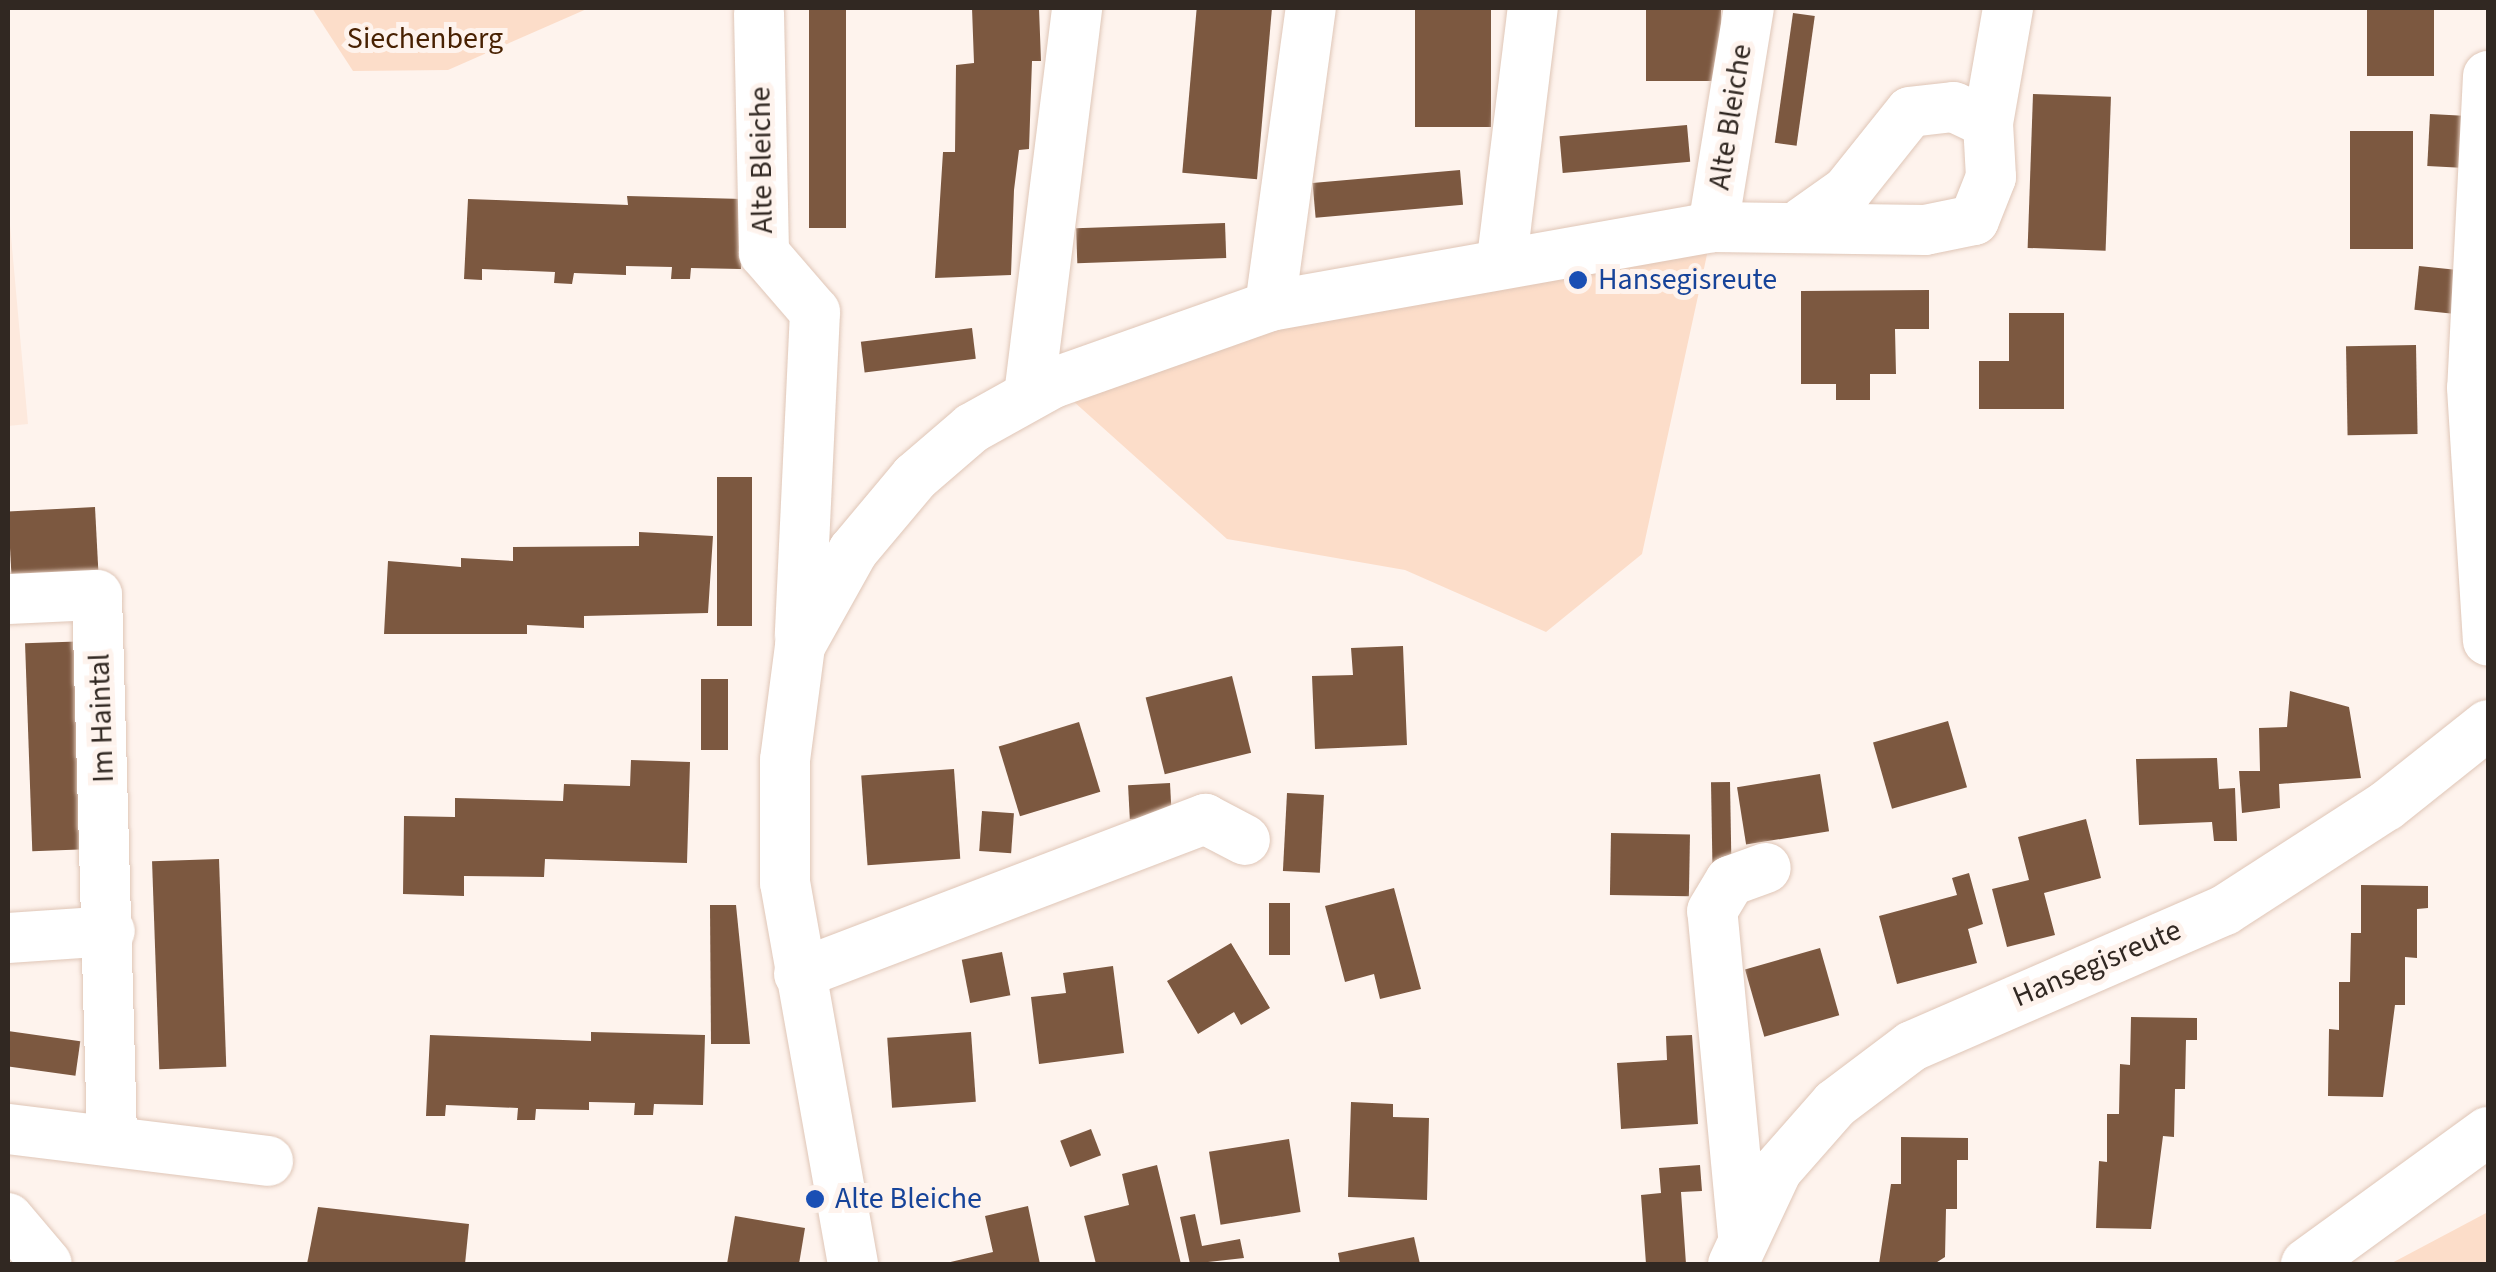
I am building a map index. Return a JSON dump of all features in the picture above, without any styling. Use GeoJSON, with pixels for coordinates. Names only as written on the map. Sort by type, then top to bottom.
{"type":"FeatureCollection","features":[{"type":"Feature","properties":{"kind":"street"},"geometry":{"type":"LineString","coordinates":[[1029,395],[1078,8]]}},
{"type":"Feature","properties":{"kind":"street"},"geometry":{"type":"LineString","coordinates":[[1270,306],[1311,8]]}},
{"type":"Feature","properties":{"kind":"street"},"geometry":{"type":"LineString","coordinates":[[1502,258],[1532,8]]}},
{"type":"Feature","properties":{"kind":"street","name":"Alte Bleiche"},"geometry":{"type":"LineString","coordinates":[[1713,227],[1748,8]]}},
{"type":"Feature","properties":{"kind":"street","name":"Alte Bleiche"},"geometry":{"type":"LineString","coordinates":[[800,646],[853,551],[915,477],[1029,395],[1270,306],[1502,258],[1713,227],[1804,222],[1925,230],[1974,220],[1991,177],[1988,123],[2008,8]]}},
{"type":"Feature","properties":{"kind":"street","name":"Alte Bleiche"},"geometry":{"type":"LineString","coordinates":[[758,13],[764,253],[815,312],[800,646],[786,760],[786,884],[853,1264]]}},
{"type":"Feature","properties":{"kind":"street"},"geometry":{"type":"LineString","coordinates":[[2488,76],[2472,388],[2488,640]]}},
{"type":"Feature","properties":{"kind":"street"},"geometry":{"type":"LineString","coordinates":[[1804,222],[1846,192],[1910,112],[1953,108],[1988,123]]}},
{"type":"Feature","properties":{"kind":"street","name":"Im Haintal"},"geometry":{"type":"LineString","coordinates":[[8,598],[97,595],[110,931],[112,1136]]}},
{"type":"Feature","properties":{"kind":"street","name":"Hansegisreute"},"geometry":{"type":"LineString","coordinates":[[1738,1250],[1777,1170],[1835,1104],[1912,1046],[2224,910],[2372,816],[2488,725]]}},
{"type":"Feature","properties":{"kind":"street"},"geometry":{"type":"LineString","coordinates":[[799,974],[1205,818],[1245,840]]}},
{"type":"Feature","properties":{"kind":"street","name":"Hansegisreute"},"geometry":{"type":"LineString","coordinates":[[1738,1250],[1712,912],[1730,880],[1766,868]]}},
{"type":"Feature","properties":{"kind":"street"},"geometry":{"type":"LineString","coordinates":[[8,938],[110,931]]}},
{"type":"Feature","properties":{"kind":"street"},"geometry":{"type":"LineString","coordinates":[[8,1129],[112,1136],[268,1162]]}},
{"type":"Feature","properties":{"kind":"street"},"geometry":{"type":"LineString","coordinates":[[2306,1264],[2488,1132]]}},
{"type":"Feature","properties":{"kind":"street"},"geometry":{"type":"LineString","coordinates":[[8,1218],[47,1264]]}},
{"type":"Feature","properties":{"kind":"shaded area"},"geometry":{"type":"Polygon","coordinates":[[[8,203],[28,424],[8,426],[8,203]]]}},
{"type":"Feature","properties":{"kind":"green space","name":"Siechenberg"},"geometry":{"type":"Polygon","coordinates":[[[312,8],[589,8],[448,70],[353,71],[312,8]]]}},
{"type":"Feature","properties":{"kind":"green space"},"geometry":{"type":"Polygon","coordinates":[[[1713,227],[1642,554],[1546,632],[1405,570],[1227,539],[1053,383],[1175,338],[1713,227]]]}},
{"type":"Feature","properties":{"kind":"green space"},"geometry":{"type":"Polygon","coordinates":[[[2488,1212],[2488,1264],[2390,1264],[2488,1212]]]}},
{"type":"Feature","properties":{"kind":"building"},"geometry":{"type":"Polygon","coordinates":[[[809,8],[846,8],[846,228],[809,228],[809,8]]]}},
{"type":"Feature","properties":{"kind":"building"},"geometry":{"type":"Polygon","coordinates":[[[972,8],[1039,8],[1041,61],[1032,61],[1029,149],[1019,150],[1011,275],[935,278],[943,152],[955,152],[956,65],[974,63],[972,8]]]}},
{"type":"Feature","properties":{"kind":"building"},"geometry":{"type":"Polygon","coordinates":[[[1197,8],[1272,8],[1257,179],[1182,173],[1197,8]]]}},
{"type":"Feature","properties":{"kind":"building"},"geometry":{"type":"Polygon","coordinates":[[[1415,8],[1491,8],[1491,127],[1415,127],[1415,8]]]}},
{"type":"Feature","properties":{"kind":"building"},"geometry":{"type":"Polygon","coordinates":[[[1646,8],[1721,8],[1721,81],[1646,81],[1646,8]]]}},
{"type":"Feature","properties":{"kind":"building"},"geometry":{"type":"Polygon","coordinates":[[[2367,8],[2434,8],[2434,76],[2367,76],[2367,8]]]}},
{"type":"Feature","properties":{"kind":"building"},"geometry":{"type":"Polygon","coordinates":[[[1793,13],[1815,16],[1797,146],[1775,143],[1793,13]]]}},
{"type":"Feature","properties":{"kind":"building"},"geometry":{"type":"Polygon","coordinates":[[[2033,94],[2111,97],[2106,251],[2028,248],[2033,94]]]}},
{"type":"Feature","properties":{"kind":"building"},"geometry":{"type":"Polygon","coordinates":[[[2430,114],[2468,116],[2465,168],[2427,166],[2430,114]]]}},
{"type":"Feature","properties":{"kind":"building"},"geometry":{"type":"Polygon","coordinates":[[[1687,125],[1690,162],[1563,173],[1559,136],[1687,125]]]}},
{"type":"Feature","properties":{"kind":"building"},"geometry":{"type":"Polygon","coordinates":[[[2350,131],[2413,131],[2413,249],[2350,249],[2350,131]]]}},
{"type":"Feature","properties":{"kind":"building"},"geometry":{"type":"Polygon","coordinates":[[[1460,170],[1463,205],[1316,218],[1313,183],[1460,170]]]}},
{"type":"Feature","properties":{"kind":"building"},"geometry":{"type":"Polygon","coordinates":[[[627,196],[743,199],[741,269],[691,268],[690,279],[671,279],[672,267],[626,266],[626,275],[574,273],[572,284],[554,283],[555,272],[482,269],[482,280],[464,279],[468,199],[628,205],[627,196]]]}},
{"type":"Feature","properties":{"kind":"building"},"geometry":{"type":"Polygon","coordinates":[[[1225,223],[1226,258],[1077,263],[1076,228],[1225,223]]]}},
{"type":"Feature","properties":{"kind":"building"},"geometry":{"type":"Polygon","coordinates":[[[2419,266],[2458,270],[2453,314],[2414,310],[2419,266]]]}},
{"type":"Feature","properties":{"kind":"building"},"geometry":{"type":"Polygon","coordinates":[[[1929,290],[1929,329],[1895,329],[1896,374],[1870,374],[1870,400],[1836,400],[1836,384],[1801,384],[1801,291],[1929,290]]]}},
{"type":"Feature","properties":{"kind":"building"},"geometry":{"type":"Polygon","coordinates":[[[2009,313],[2064,313],[2064,409],[1979,409],[1979,361],[2009,361],[2009,313]]]}},
{"type":"Feature","properties":{"kind":"building"},"geometry":{"type":"Polygon","coordinates":[[[972,328],[976,359],[865,372],[861,342],[972,328]]]}},
{"type":"Feature","properties":{"kind":"building"},"geometry":{"type":"Polygon","coordinates":[[[2416,345],[2418,434],[2348,435],[2346,346],[2416,345]]]}},
{"type":"Feature","properties":{"kind":"building"},"geometry":{"type":"Polygon","coordinates":[[[717,477],[752,477],[752,626],[717,626],[717,477]]]}},
{"type":"Feature","properties":{"kind":"building"},"geometry":{"type":"Polygon","coordinates":[[[95,507],[99,575],[12,579],[8,512],[95,507]]]}},
{"type":"Feature","properties":{"kind":"building"},"geometry":{"type":"Polygon","coordinates":[[[639,532],[713,536],[708,613],[584,616],[584,628],[527,625],[527,634],[384,634],[388,561],[461,567],[461,558],[513,561],[513,547],[639,546],[639,532]]]}},
{"type":"Feature","properties":{"kind":"building"},"geometry":{"type":"Polygon","coordinates":[[[92,641],[99,849],[32,851],[25,643],[92,641]]]}},
{"type":"Feature","properties":{"kind":"building"},"geometry":{"type":"Polygon","coordinates":[[[1403,646],[1407,745],[1315,749],[1312,676],[1353,675],[1351,648],[1403,646]]]}},
{"type":"Feature","properties":{"kind":"building"},"geometry":{"type":"Polygon","coordinates":[[[1232,676],[1251,753],[1165,774],[1146,698],[1232,676]]]}},
{"type":"Feature","properties":{"kind":"building"},"geometry":{"type":"Polygon","coordinates":[[[701,679],[728,679],[728,750],[701,750],[701,679]]]}},
{"type":"Feature","properties":{"kind":"building"},"geometry":{"type":"Polygon","coordinates":[[[2290,691],[2349,707],[2361,778],[2279,784],[2280,808],[2242,813],[2239,771],[2260,771],[2259,728],[2287,727],[2290,691]]]}},
{"type":"Feature","properties":{"kind":"building"},"geometry":{"type":"Polygon","coordinates":[[[1948,721],[1967,787],[1892,809],[1873,742],[1948,721]]]}},
{"type":"Feature","properties":{"kind":"building"},"geometry":{"type":"Polygon","coordinates":[[[1079,722],[1100,792],[1020,816],[999,747],[1079,722]]]}},
{"type":"Feature","properties":{"kind":"building"},"geometry":{"type":"Polygon","coordinates":[[[2217,758],[2219,789],[2235,788],[2237,841],[2214,841],[2212,822],[2139,825],[2136,759],[2217,758]]]}},
{"type":"Feature","properties":{"kind":"building"},"geometry":{"type":"Polygon","coordinates":[[[631,760],[690,762],[687,863],[545,859],[544,877],[464,876],[464,896],[403,894],[404,816],[455,817],[455,798],[563,801],[564,784],[630,786],[631,760]]]}},
{"type":"Feature","properties":{"kind":"building"},"geometry":{"type":"Polygon","coordinates":[[[954,769],[960,859],[868,865],[861,775],[954,769]]]}},
{"type":"Feature","properties":{"kind":"building"},"geometry":{"type":"Polygon","coordinates":[[[1820,774],[1829,831],[1746,844],[1737,787],[1820,774]]]}},
{"type":"Feature","properties":{"kind":"building"},"geometry":{"type":"Polygon","coordinates":[[[1711,782],[1730,782],[1731,863],[1712,863],[1711,782]]]}},
{"type":"Feature","properties":{"kind":"building"},"geometry":{"type":"Polygon","coordinates":[[[1170,783],[1172,817],[1130,819],[1128,785],[1170,783]]]}},
{"type":"Feature","properties":{"kind":"building"},"geometry":{"type":"Polygon","coordinates":[[[1287,793],[1324,795],[1320,873],[1283,871],[1287,793]]]}},
{"type":"Feature","properties":{"kind":"building"},"geometry":{"type":"Polygon","coordinates":[[[982,811],[1014,813],[1011,853],[979,851],[982,811]]]}},
{"type":"Feature","properties":{"kind":"building"},"geometry":{"type":"Polygon","coordinates":[[[2086,819],[2101,878],[2044,893],[2055,935],[2007,947],[1992,889],[2029,880],[2018,837],[2086,819]]]}},
{"type":"Feature","properties":{"kind":"building"},"geometry":{"type":"Polygon","coordinates":[[[1611,833],[1690,834],[1689,896],[1610,895],[1611,833]]]}},
{"type":"Feature","properties":{"kind":"building"},"geometry":{"type":"Polygon","coordinates":[[[219,859],[226,1067],[159,1069],[152,861],[219,859]]]}},
{"type":"Feature","properties":{"kind":"building"},"geometry":{"type":"Polygon","coordinates":[[[1969,873],[1983,924],[1968,929],[1977,963],[1897,984],[1879,916],[1957,895],[1952,878],[1969,873]]]}},
{"type":"Feature","properties":{"kind":"building"},"geometry":{"type":"Polygon","coordinates":[[[2361,885],[2428,886],[2428,908],[2417,909],[2417,958],[2405,957],[2405,1005],[2395,1005],[2383,1097],[2328,1096],[2329,1029],[2339,1030],[2339,982],[2350,982],[2351,933],[2361,933],[2361,885]]]}},
{"type":"Feature","properties":{"kind":"building"},"geometry":{"type":"Polygon","coordinates":[[[1394,888],[1421,989],[1380,999],[1374,974],[1345,982],[1325,906],[1394,888]]]}},
{"type":"Feature","properties":{"kind":"building"},"geometry":{"type":"Polygon","coordinates":[[[1269,903],[1290,903],[1290,955],[1269,955],[1269,903]]]}},
{"type":"Feature","properties":{"kind":"building"},"geometry":{"type":"Polygon","coordinates":[[[710,905],[736,905],[750,1044],[711,1044],[710,905]]]}},
{"type":"Feature","properties":{"kind":"building"},"geometry":{"type":"Polygon","coordinates":[[[1231,943],[1270,1008],[1241,1025],[1234,1012],[1198,1034],[1167,981],[1231,943]]]}},
{"type":"Feature","properties":{"kind":"building"},"geometry":{"type":"Polygon","coordinates":[[[1820,948],[1839,1015],[1764,1037],[1745,969],[1820,948]]]}},
{"type":"Feature","properties":{"kind":"building"},"geometry":{"type":"Polygon","coordinates":[[[1002,952],[1010,995],[970,1003],[962,960],[1002,952]]]}},
{"type":"Feature","properties":{"kind":"building"},"geometry":{"type":"Polygon","coordinates":[[[1113,966],[1124,1053],[1039,1064],[1031,997],[1066,993],[1063,973],[1113,966]]]}},
{"type":"Feature","properties":{"kind":"building"},"geometry":{"type":"Polygon","coordinates":[[[2131,1017],[2197,1018],[2197,1040],[2186,1040],[2185,1089],[2175,1089],[2174,1137],[2163,1136],[2151,1229],[2096,1228],[2099,1161],[2107,1162],[2107,1114],[2119,1114],[2120,1064],[2130,1065],[2131,1017]]]}},
{"type":"Feature","properties":{"kind":"building"},"geometry":{"type":"Polygon","coordinates":[[[8,1031],[80,1041],[75,1076],[8,1066],[8,1031]]]}},
{"type":"Feature","properties":{"kind":"building"},"geometry":{"type":"Polygon","coordinates":[[[591,1032],[705,1035],[703,1105],[654,1104],[653,1115],[634,1115],[635,1103],[589,1102],[589,1110],[536,1109],[535,1120],[517,1120],[518,1108],[446,1105],[445,1116],[426,1116],[430,1035],[591,1041],[591,1032]]]}},
{"type":"Feature","properties":{"kind":"building"},"geometry":{"type":"Polygon","coordinates":[[[971,1032],[976,1102],[892,1108],[887,1038],[971,1032]]]}},
{"type":"Feature","properties":{"kind":"building"},"geometry":{"type":"Polygon","coordinates":[[[1692,1035],[1698,1124],[1621,1129],[1617,1063],[1667,1060],[1666,1036],[1692,1035]]]}},
{"type":"Feature","properties":{"kind":"building"},"geometry":{"type":"Polygon","coordinates":[[[1351,1102],[1393,1104],[1393,1117],[1429,1118],[1427,1200],[1348,1197],[1351,1102]]]}},
{"type":"Feature","properties":{"kind":"building"},"geometry":{"type":"Polygon","coordinates":[[[1091,1129],[1101,1155],[1070,1167],[1060,1141],[1091,1129]]]}},
{"type":"Feature","properties":{"kind":"building"},"geometry":{"type":"Polygon","coordinates":[[[1901,1137],[1968,1138],[1968,1160],[1957,1160],[1957,1209],[1946,1209],[1945,1257],[1934,1264],[1879,1264],[1891,1184],[1901,1184],[1901,1137]]]}},
{"type":"Feature","properties":{"kind":"building"},"geometry":{"type":"Polygon","coordinates":[[[1289,1139],[1301,1212],[1221,1225],[1209,1152],[1289,1139]]]}},
{"type":"Feature","properties":{"kind":"building"},"geometry":{"type":"Polygon","coordinates":[[[1157,1165],[1181,1264],[1096,1264],[1084,1216],[1129,1205],[1122,1174],[1157,1165]]]}},
{"type":"Feature","properties":{"kind":"building"},"geometry":{"type":"Polygon","coordinates":[[[1700,1165],[1702,1191],[1681,1192],[1686,1264],[1646,1264],[1641,1195],[1661,1193],[1659,1168],[1700,1165]]]}},
{"type":"Feature","properties":{"kind":"building"},"geometry":{"type":"Polygon","coordinates":[[[1028,1206],[1040,1264],[942,1264],[993,1252],[985,1216],[1028,1206]]]}},
{"type":"Feature","properties":{"kind":"building"},"geometry":{"type":"Polygon","coordinates":[[[318,1207],[469,1224],[465,1264],[307,1264],[318,1207]]]}},
{"type":"Feature","properties":{"kind":"building"},"geometry":{"type":"Polygon","coordinates":[[[1195,1214],[1202,1246],[1240,1239],[1244,1258],[1190,1264],[1180,1217],[1195,1214]]]}},
{"type":"Feature","properties":{"kind":"building"},"geometry":{"type":"Polygon","coordinates":[[[735,1216],[805,1228],[799,1264],[727,1264],[735,1216]]]}},
{"type":"Feature","properties":{"kind":"building"},"geometry":{"type":"Polygon","coordinates":[[[1414,1237],[1420,1264],[1340,1264],[1338,1253],[1414,1237]]]}},
{"type":"Feature","properties":{"kind":"place","name":"Hansegisreute"},"geometry":{"type":"Point","coordinates":[1578,280]}},
{"type":"Feature","properties":{"kind":"place","name":"Alte Bleiche"},"geometry":{"type":"Point","coordinates":[815,1199]}}]}
